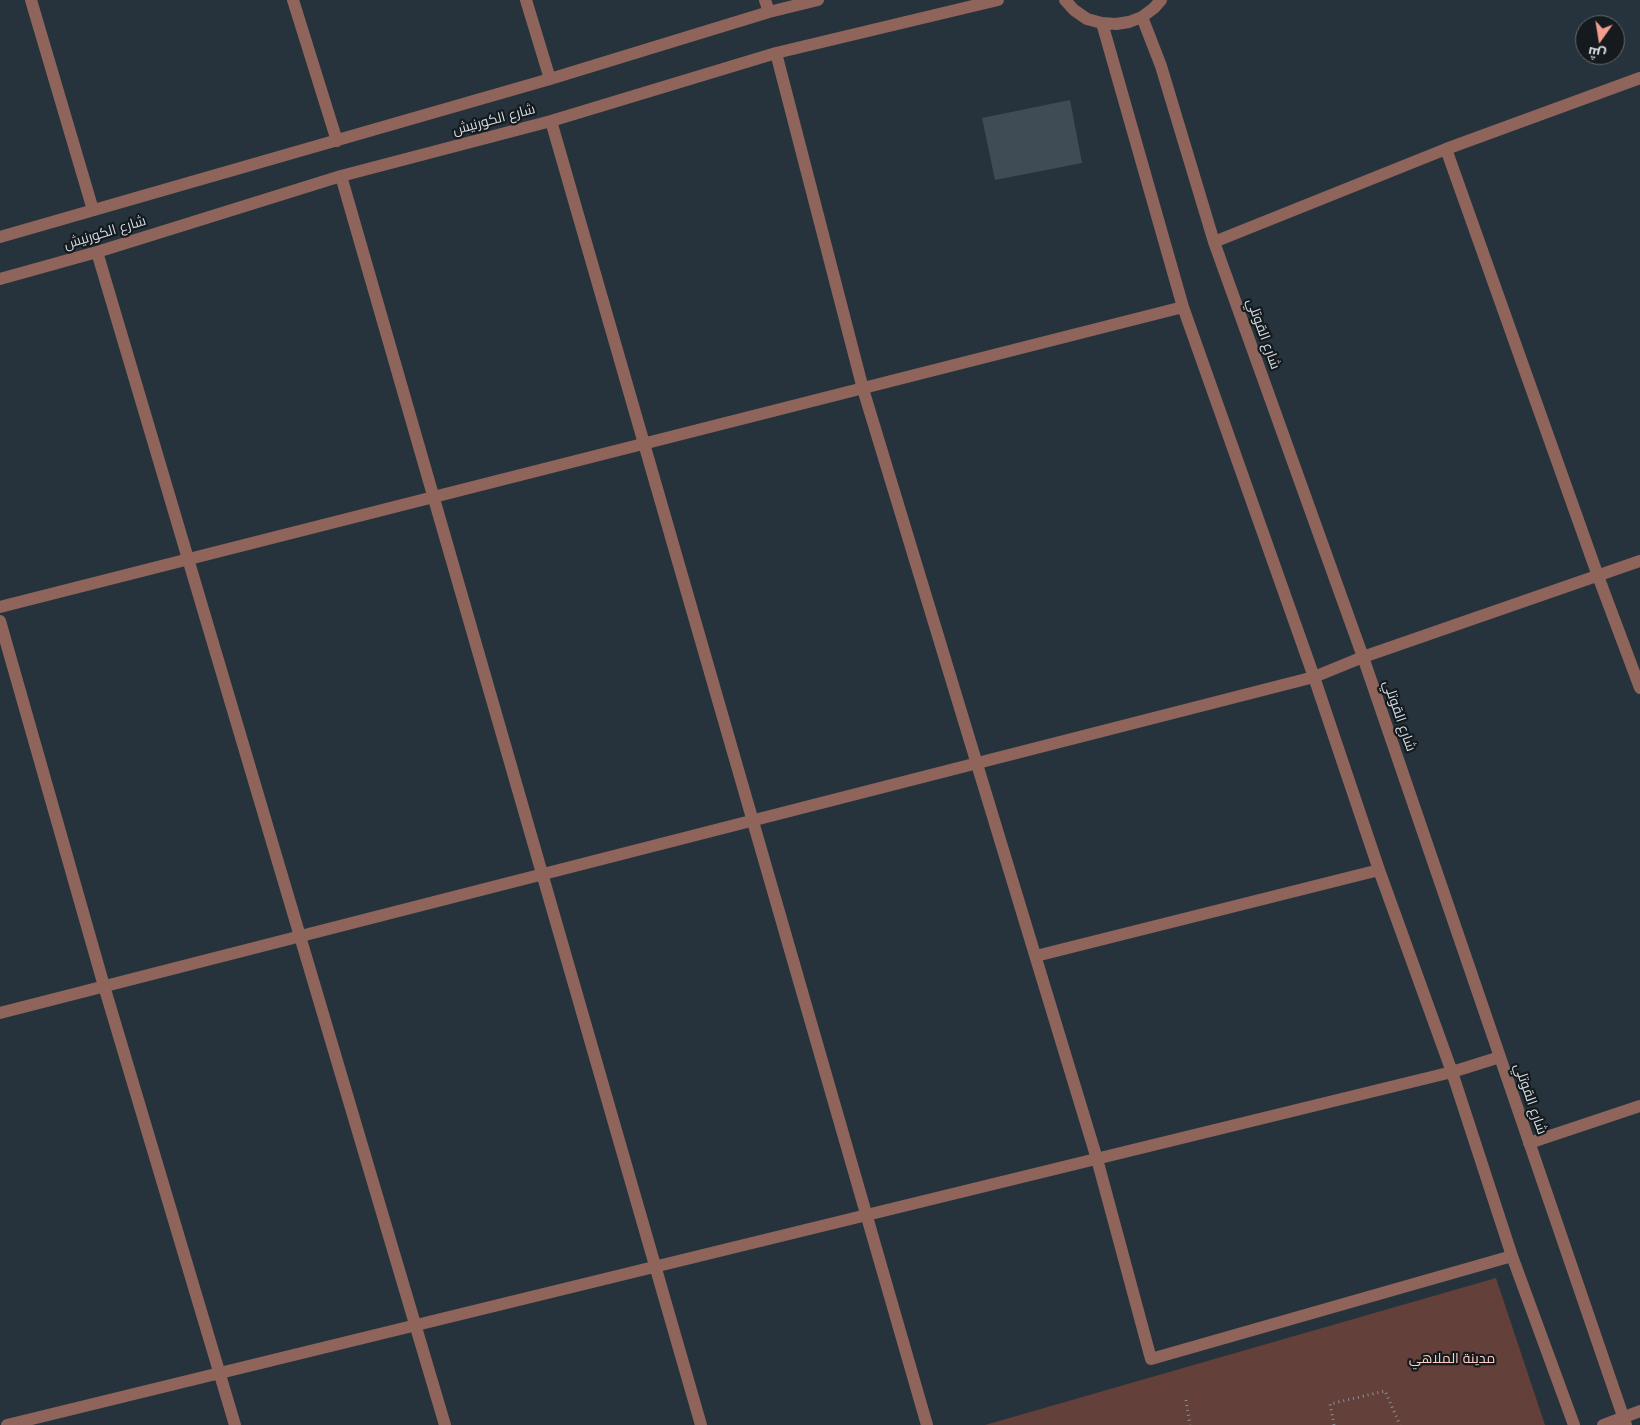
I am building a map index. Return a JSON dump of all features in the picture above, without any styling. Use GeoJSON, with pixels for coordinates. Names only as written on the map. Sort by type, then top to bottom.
{"type":"FeatureCollection","features":[{"type":"Feature","properties":{"kind":"street"},"geometry":{"type":"LineString","coordinates":[[31,0],[93,210]]}},
{"type":"Feature","properties":{"kind":"street"},"geometry":{"type":"LineString","coordinates":[[293,0],[337,141]]}},
{"type":"Feature","properties":{"kind":"street"},"geometry":{"type":"LineString","coordinates":[[526,0],[550,79]]}},
{"type":"Feature","properties":{"kind":"street","name":"شارع الكورنيش"},"geometry":{"type":"LineString","coordinates":[[0,237],[550,79],[767,6],[818,0]]}},
{"type":"Feature","properties":{"kind":"street","name":"شارع الكورنيش"},"geometry":{"type":"LineString","coordinates":[[0,279],[97,252],[341,176],[551,121],[776,53],[998,0]]}},
{"type":"Feature","properties":{"kind":"street"},"geometry":{"type":"LineString","coordinates":[[1065,0],[1074,10],[1087,19],[1102,24],[1129,22],[1142,17],[1161,0]]}},
{"type":"Feature","properties":{"kind":"street","name":"شارع القوتلي"},"geometry":{"type":"LineString","coordinates":[[1142,17],[1160,66],[1214,242],[1363,657],[1624,1421]]}},
{"type":"Feature","properties":{"kind":"street"},"geometry":{"type":"LineString","coordinates":[[1102,24],[1183,308],[1314,677],[1379,870],[1452,1072],[1512,1256],[1574,1425]]}},
{"type":"Feature","properties":{"kind":"street"},"geometry":{"type":"LineString","coordinates":[[776,53],[863,389],[1097,1159],[1151,1359],[1512,1256]]}},
{"type":"Feature","properties":{"kind":"street"},"geometry":{"type":"LineString","coordinates":[[1214,242],[1446,148],[1640,78]]}},
{"type":"Feature","properties":{"kind":"street"},"geometry":{"type":"LineString","coordinates":[[551,121],[927,1425]]}},
{"type":"Feature","properties":{"kind":"street"},"geometry":{"type":"LineString","coordinates":[[1446,148],[1598,576],[1640,688]]}},
{"type":"Feature","properties":{"kind":"street"},"geometry":{"type":"LineString","coordinates":[[341,176],[701,1425]]}},
{"type":"Feature","properties":{"kind":"street"},"geometry":{"type":"LineString","coordinates":[[97,252],[445,1425]]}},
{"type":"Feature","properties":{"kind":"street"},"geometry":{"type":"LineString","coordinates":[[0,607],[1183,308]]}},
{"type":"Feature","properties":{"kind":"street"},"geometry":{"type":"LineString","coordinates":[[0,1013],[1314,677],[1363,657],[1640,561]]}},
{"type":"Feature","properties":{"kind":"street"},"geometry":{"type":"LineString","coordinates":[[0,620],[104,986],[235,1425]]}},
{"type":"Feature","properties":{"kind":"street"},"geometry":{"type":"LineString","coordinates":[[1036,956],[1379,870]]}},
{"type":"Feature","properties":{"kind":"street"},"geometry":{"type":"LineString","coordinates":[[7,1425],[1452,1072],[1500,1057]]}},
{"type":"Feature","properties":{"kind":"street"},"geometry":{"type":"LineString","coordinates":[[1529,1143],[1640,1106]]}},
{"type":"Feature","properties":{"kind":"street"},"geometry":{"type":"LineString","coordinates":[[1603,1425],[1624,1421],[1640,1411]]}},
{"type":"Feature","properties":{"kind":"path"},"geometry":{"type":"LineString","coordinates":[[1334,1425],[1330,1404],[1385,1391],[1400,1425]]}},
{"type":"Feature","properties":{"kind":"path"},"geometry":{"type":"LineString","coordinates":[[1186,1400],[1190,1425]]}},
{"type":"Feature","properties":{"kind":"green space","name":"مدينة الملاهي"},"geometry":{"type":"Polygon","coordinates":[[[1496,1278],[1545,1425],[985,1425],[1496,1278]]]}},
{"type":"Feature","properties":{"kind":"building"},"geometry":{"type":"Polygon","coordinates":[[[1070,100],[1082,163],[995,180],[982,118],[1070,100]]]}}]}
